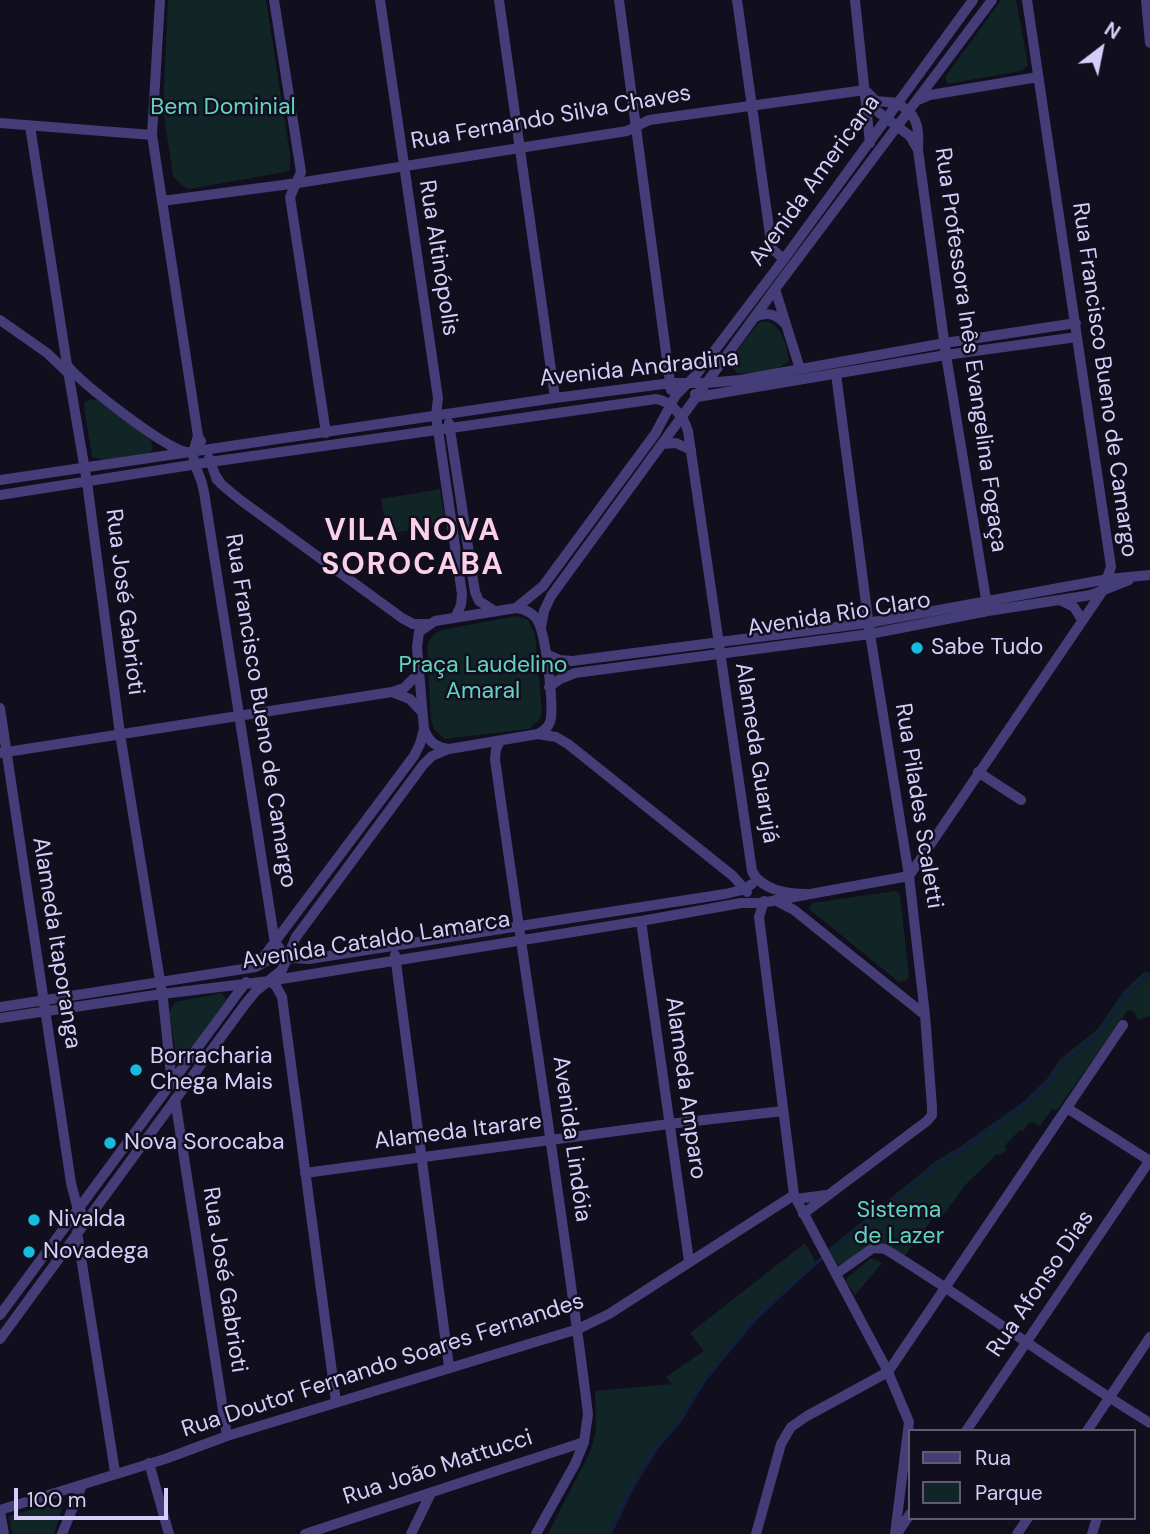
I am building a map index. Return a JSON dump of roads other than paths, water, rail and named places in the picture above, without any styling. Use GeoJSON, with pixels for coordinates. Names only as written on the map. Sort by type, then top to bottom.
{"type":"FeatureCollection","features":[{"type":"Feature","properties":{"kind":"street"},"geometry":{"type":"LineString","coordinates":[[160,0],[152,135],[198,436],[216,462],[217,480],[228,491],[413,624],[428,624],[493,610],[516,608],[531,613],[541,627],[550,687],[551,718],[547,729],[538,734],[449,749],[432,756],[293,943],[282,970],[259,976]]}},
{"type":"Feature","properties":{"kind":"street"},"geometry":{"type":"LineString","coordinates":[[274,0],[301,172],[290,197],[326,432]]}},
{"type":"Feature","properties":{"kind":"street","name":"Rua Altinópolis"},"geometry":{"type":"LineString","coordinates":[[380,0],[438,398],[475,592],[479,601],[493,610]]}},
{"type":"Feature","properties":{"kind":"street"},"geometry":{"type":"LineString","coordinates":[[499,0],[555,398]]}},
{"type":"Feature","properties":{"kind":"street"},"geometry":{"type":"LineString","coordinates":[[619,0],[671,383],[670,406],[683,416]]}},
{"type":"Feature","properties":{"kind":"street"},"geometry":{"type":"LineString","coordinates":[[737,0],[772,249],[784,259]]}},
{"type":"Feature","properties":{"kind":"street"},"geometry":{"type":"LineString","coordinates":[[855,0],[870,143]]}},
{"type":"Feature","properties":{"kind":"street","name":"Avenida Americana"},"geometry":{"type":"LineString","coordinates":[[516,608],[543,586],[655,435],[670,406],[686,384],[696,375],[784,259],[973,0]]}},
{"type":"Feature","properties":{"kind":"street","name":"Avenida Americana"},"geometry":{"type":"LineString","coordinates":[[541,627],[551,596],[775,289],[992,0]]}},
{"type":"Feature","properties":{"kind":"street","name":"Rua Francisco Bueno de Camargo"},"geometry":{"type":"LineString","coordinates":[[909,876],[1102,592],[1111,567],[1027,0]]}},
{"type":"Feature","properties":{"kind":"street"},"geometry":{"type":"LineString","coordinates":[[1148,2],[1150,43]]}},
{"type":"Feature","properties":{"kind":"street"},"geometry":{"type":"LineString","coordinates":[[865,90],[876,100],[911,107],[930,95],[1038,77]]}},
{"type":"Feature","properties":{"kind":"street","name":"Rua Fernando Silva Chaves"},"geometry":{"type":"LineString","coordinates":[[162,201],[298,183],[627,131],[649,120],[865,90]]}},
{"type":"Feature","properties":{"kind":"street"},"geometry":{"type":"LineString","coordinates":[[866,103],[909,136],[918,150]]}},
{"type":"Feature","properties":{"kind":"street","name":"Rua Professora Inês Evangelina Fogaça"},"geometry":{"type":"LineString","coordinates":[[911,107],[918,128],[918,150],[945,349],[987,606]]}},
{"type":"Feature","properties":{"kind":"street"},"geometry":{"type":"LineString","coordinates":[[0,124],[152,135]]}},
{"type":"Feature","properties":{"kind":"street","name":"Rua José Gabrioti"},"geometry":{"type":"LineString","coordinates":[[30,126],[87,482],[120,734],[161,988],[172,1084]]}},
{"type":"Feature","properties":{"kind":"street"},"geometry":{"type":"LineString","coordinates":[[775,289],[800,369]]}},
{"type":"Feature","properties":{"kind":"street"},"geometry":{"type":"LineString","coordinates":[[755,317],[769,313],[776,316],[786,327]]}},
{"type":"Feature","properties":{"kind":"street"},"geometry":{"type":"LineString","coordinates":[[0,320],[166,443],[190,453]]}},
{"type":"Feature","properties":{"kind":"street","name":"Avenida Andradina"},"geometry":{"type":"LineString","coordinates":[[698,397],[836,374],[1076,323]]}},
{"type":"Feature","properties":{"kind":"street","name":"Avenida Andradina"},"geometry":{"type":"LineString","coordinates":[[0,480],[555,398],[671,383],[740,380],[945,349],[1077,337]]}},
{"type":"Feature","properties":{"kind":"street"},"geometry":{"type":"LineString","coordinates":[[724,362],[731,377],[740,380]]}},
{"type":"Feature","properties":{"kind":"street","name":"Rua Pilades Scaletti"},"geometry":{"type":"LineString","coordinates":[[803,1213],[928,1121],[932,1115],[925,1015],[909,876],[869,628],[836,374]]}},
{"type":"Feature","properties":{"kind":"street"},"geometry":{"type":"LineString","coordinates":[[686,384],[698,397]]}},
{"type":"Feature","properties":{"kind":"street"},"geometry":{"type":"LineString","coordinates":[[74,400],[81,393],[94,390]]}},
{"type":"Feature","properties":{"kind":"street","name":"Avenida Andradina"},"geometry":{"type":"LineString","coordinates":[[0,495],[656,399],[663,400],[670,406]]}},
{"type":"Feature","properties":{"kind":"street","name":"Alameda Guarujá"},"geometry":{"type":"LineString","coordinates":[[683,416],[691,450],[752,871],[752,887]]}},
{"type":"Feature","properties":{"kind":"street","name":"Rua Altinópolis"},"geometry":{"type":"LineString","coordinates":[[444,428],[462,594],[461,605],[455,618]]}},
{"type":"Feature","properties":{"kind":"street"},"geometry":{"type":"LineString","coordinates":[[194,466],[190,453],[198,436]]}},
{"type":"Feature","properties":{"kind":"street"},"geometry":{"type":"LineString","coordinates":[[662,444],[676,443],[691,450]]}},
{"type":"Feature","properties":{"kind":"street","name":"Rua Francisco Bueno de Camargo"},"geometry":{"type":"LineString","coordinates":[[194,466],[201,479],[275,942],[288,960]]}},
{"type":"Feature","properties":{"kind":"street"},"geometry":{"type":"LineString","coordinates":[[204,497],[217,487],[228,491]]}},
{"type":"Feature","properties":{"kind":"street","name":"Avenida Rio Claro"},"geometry":{"type":"LineString","coordinates":[[550,687],[559,679],[575,673],[720,654],[987,606],[1108,579],[1150,575]]}},
{"type":"Feature","properties":{"kind":"street","name":"Avenida Rio Claro"},"geometry":{"type":"LineString","coordinates":[[987,606],[1060,600],[1102,592],[1134,578]]}},
{"type":"Feature","properties":{"kind":"street"},"geometry":{"type":"LineString","coordinates":[[1060,600],[1074,607],[1082,620]]}},
{"type":"Feature","properties":{"kind":"street"},"geometry":{"type":"LineString","coordinates":[[428,624],[419,632],[417,639],[424,729],[433,744],[449,749]]}},
{"type":"Feature","properties":{"kind":"street","name":"Avenida Rio Claro"},"geometry":{"type":"LineString","coordinates":[[546,654],[560,660],[572,661],[718,642],[869,628]]}},
{"type":"Feature","properties":{"kind":"street"},"geometry":{"type":"LineString","coordinates":[[3,752],[392,692],[404,688],[419,673]]}},
{"type":"Feature","properties":{"kind":"street"},"geometry":{"type":"LineString","coordinates":[[392,692],[410,699],[422,712]]}},
{"type":"Feature","properties":{"kind":"street","name":"Alameda Itaporanga"},"geometry":{"type":"LineString","coordinates":[[0,708],[3,752],[45,1006],[71,1183],[73,1217],[83,1215],[82,1226]]}},
{"type":"Feature","properties":{"kind":"street"},"geometry":{"type":"LineString","coordinates":[[0,1339],[253,995],[275,942],[414,757],[424,729]]}},
{"type":"Feature","properties":{"kind":"street"},"geometry":{"type":"LineString","coordinates":[[538,734],[556,737],[568,744],[752,887],[768,892],[759,917],[795,1197],[888,1372],[909,1422],[908,1429]]}},
{"type":"Feature","properties":{"kind":"street","name":"Avenida Lindóia"},"geometry":{"type":"LineString","coordinates":[[500,741],[495,760],[588,1414],[584,1443],[575,1464],[536,1534]]}},
{"type":"Feature","properties":{"kind":"street"},"geometry":{"type":"LineString","coordinates":[[978,772],[1021,800]]}},
{"type":"Feature","properties":{"kind":"street"},"geometry":{"type":"LineString","coordinates":[[904,845],[916,851],[930,845]]}},
{"type":"Feature","properties":{"kind":"street","name":"Avenida Cataldo Lamarca"},"geometry":{"type":"LineString","coordinates":[[0,1018],[45,1006],[161,988],[395,960],[741,903],[764,902],[909,876]]}},
{"type":"Feature","properties":{"kind":"street"},"geometry":{"type":"LineString","coordinates":[[752,887],[751,901],[786,904],[925,1015]]}},
{"type":"Feature","properties":{"kind":"street","name":"Avenida Cataldo Lamarca"},"geometry":{"type":"LineString","coordinates":[[161,988],[244,984],[259,976],[274,957],[288,960],[309,959],[724,894],[752,887],[807,894]]}},
{"type":"Feature","properties":{"kind":"street"},"geometry":{"type":"LineString","coordinates":[[271,917],[282,923],[293,919]]}},
{"type":"Feature","properties":{"kind":"street","name":"Alameda Amparo"},"geometry":{"type":"LineString","coordinates":[[641,921],[689,1261]]}},
{"type":"Feature","properties":{"kind":"street","name":"Avenida Cataldo Lamarca"},"geometry":{"type":"LineString","coordinates":[[293,943],[296,952],[309,959]]}},
{"type":"Feature","properties":{"kind":"street"},"geometry":{"type":"LineString","coordinates":[[393,946],[449,1367]]}},
{"type":"Feature","properties":{"kind":"street"},"geometry":{"type":"LineString","coordinates":[[259,976],[279,990],[282,1000],[336,1402]]}},
{"type":"Feature","properties":{"kind":"street"},"geometry":{"type":"LineString","coordinates":[[0,1315],[244,984]]}},
{"type":"Feature","properties":{"kind":"street"},"geometry":{"type":"LineString","coordinates":[[221,987],[230,990],[233,994],[232,1001]]}},
{"type":"Feature","properties":{"kind":"street"},"geometry":{"type":"LineString","coordinates":[[253,995],[262,990],[271,990],[282,1000]]}},
{"type":"Feature","properties":{"kind":"street"},"geometry":{"type":"LineString","coordinates":[[904,998],[918,997],[922,990]]}},
{"type":"Feature","properties":{"kind":"street","name":"Avenida Cataldo Lamarca"},"geometry":{"type":"LineString","coordinates":[[0,1007],[45,1006]]}},
{"type":"Feature","properties":{"kind":"street"},"geometry":{"type":"LineString","coordinates":[[756,1534],[781,1444],[791,1427],[888,1372],[1123,1025]]}},
{"type":"Feature","properties":{"kind":"street","name":"Rua José Gabrioti"},"geometry":{"type":"LineString","coordinates":[[175,1100],[227,1436]]}},
{"type":"Feature","properties":{"kind":"street"},"geometry":{"type":"LineString","coordinates":[[1067,1108],[1150,1161]]}},
{"type":"Feature","properties":{"kind":"street","name":"Alameda Itarare"},"geometry":{"type":"LineString","coordinates":[[304,1173],[783,1111]]}},
{"type":"Feature","properties":{"kind":"street"},"geometry":{"type":"LineString","coordinates":[[158,1122],[168,1119],[179,1129]]}},
{"type":"Feature","properties":{"kind":"street","name":"Rua Afonso Dias"},"geometry":{"type":"LineString","coordinates":[[967,1429],[1150,1161]]}},
{"type":"Feature","properties":{"kind":"street"},"geometry":{"type":"LineString","coordinates":[[71,1183],[84,1189],[96,1187]]}},
{"type":"Feature","properties":{"kind":"street","name":"Rua Pilades Scaletti"},"geometry":{"type":"LineString","coordinates":[[795,1197],[829,1195]]}},
{"type":"Feature","properties":{"kind":"street","name":"Rua Doutor Fernando Soares Fernandes"},"geometry":{"type":"LineString","coordinates":[[0,1510],[227,1436],[578,1329],[609,1314],[689,1261],[795,1197]]}},
{"type":"Feature","properties":{"kind":"street"},"geometry":{"type":"LineString","coordinates":[[73,1217],[72,1233],[82,1226]]}},
{"type":"Feature","properties":{"kind":"street"},"geometry":{"type":"LineString","coordinates":[[82,1226],[83,1258],[116,1472]]}},
{"type":"Feature","properties":{"kind":"street"},"geometry":{"type":"LineString","coordinates":[[834,1271],[879,1247],[946,1286],[1026,1343],[1150,1423]]}},
{"type":"Feature","properties":{"kind":"street"},"geometry":{"type":"LineString","coordinates":[[64,1252],[73,1250],[83,1258]]}},
{"type":"Feature","properties":{"kind":"street"},"geometry":{"type":"LineString","coordinates":[[1088,1429],[1150,1337]]}},
{"type":"Feature","properties":{"kind":"street"},"geometry":{"type":"LineString","coordinates":[[896,1534],[908,1431]]}},
{"type":"Feature","properties":{"kind":"street","name":"Rua João Mattucci"},"geometry":{"type":"LineString","coordinates":[[305,1534],[584,1443]]}},
{"type":"Feature","properties":{"kind":"street"},"geometry":{"type":"LineString","coordinates":[[149,1463],[169,1534]]}},
{"type":"Feature","properties":{"kind":"street"},"geometry":{"type":"LineString","coordinates":[[62,1534],[82,1485]]}},
{"type":"Feature","properties":{"kind":"street"},"geometry":{"type":"LineString","coordinates":[[411,1534],[431,1493]]}},
{"type":"Feature","properties":{"kind":"street"},"geometry":{"type":"LineString","coordinates":[[0,1510],[4,1534]]}},
{"type":"Feature","properties":{"kind":"street"},"geometry":{"type":"LineString","coordinates":[[896,1534],[908,1517]]}},
{"type":"Feature","properties":{"kind":"waterway"},"geometry":{"type":"LineString","coordinates":[[610,1534],[632,1488],[658,1446],[679,1422],[704,1381],[754,1320],[809,1269],[938,1165],[1025,1104],[1052,1079],[1064,1061],[1101,1031],[1128,992],[1150,974]]}},
{"type":"Feature","properties":{"kind":"place","name":"Sabe Tudo"},"geometry":{"type":"Point","coordinates":[917,648]}},
{"type":"Feature","properties":{"kind":"place","name":"Borracharia Chega Mais"},"geometry":{"type":"Point","coordinates":[136,1070]}},
{"type":"Feature","properties":{"kind":"place","name":"Nova Sorocaba"},"geometry":{"type":"Point","coordinates":[110,1143]}},
{"type":"Feature","properties":{"kind":"place","name":"Nivalda"},"geometry":{"type":"Point","coordinates":[34,1220]}},
{"type":"Feature","properties":{"kind":"place","name":"Novadega"},"geometry":{"type":"Point","coordinates":[29,1252]}},
{"type":"Feature","properties":{"kind":"district","name":"VILA NOVA SOROCABA"},"geometry":{"type":"Point","coordinates":[413,549]}},
{"type":"Feature","properties":{"kind":"park label","name":"Bem Dominial"},"geometry":{"type":"Point","coordinates":[223,108]}},
{"type":"Feature","properties":{"kind":"park label","name":"Praça Laudelino Amaral"},"geometry":{"type":"Point","coordinates":[483,679]}},
{"type":"Feature","properties":{"kind":"park label","name":"Sistema de Lazer"},"geometry":{"type":"Point","coordinates":[899,1224]}}]}
